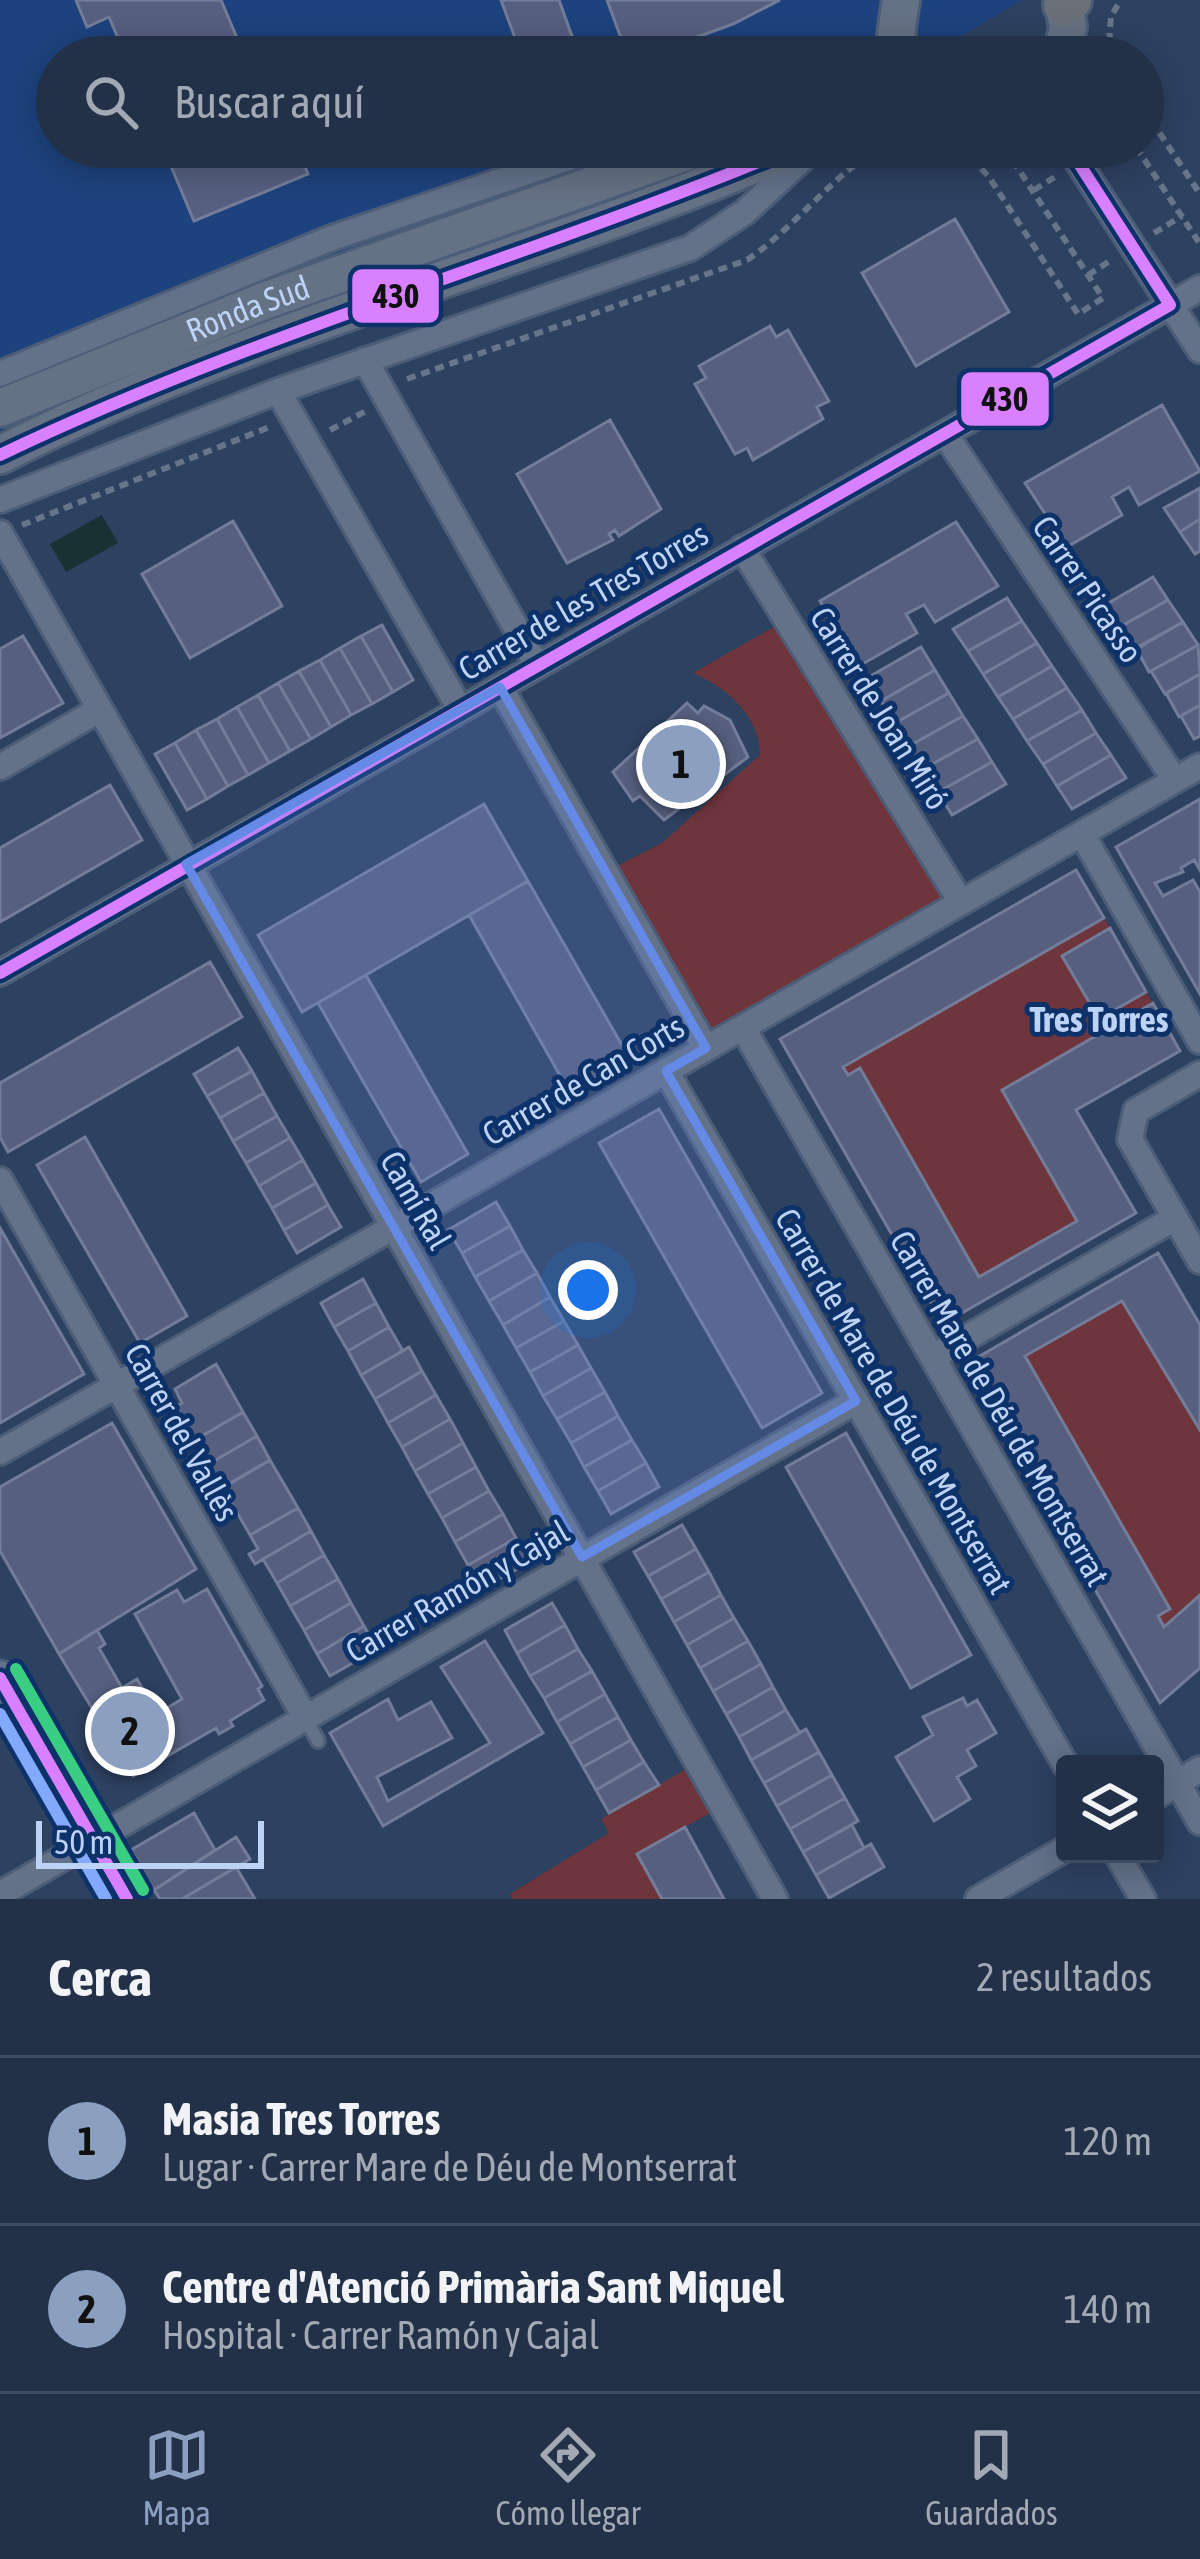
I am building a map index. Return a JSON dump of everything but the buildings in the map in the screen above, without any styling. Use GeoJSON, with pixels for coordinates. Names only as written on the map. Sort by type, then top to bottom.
{"type":"FeatureCollection","features":[{"type":"Feature","properties":{"kind":"main road"},"geometry":{"type":"LineString","coordinates":[[1066,2],[1066,36]]}},
{"type":"Feature","properties":{"kind":"main road","name":"Ronda Sud"},"geometry":{"type":"LineString","coordinates":[[0,408],[264,301],[641,168]]}},
{"type":"Feature","properties":{"kind":"main road","name":"Ronda Sud"},"geometry":{"type":"LineString","coordinates":[[0,455],[61,423],[303,329],[693,192],[747,168]]}},
{"type":"Feature","properties":{"kind":"street"},"geometry":{"type":"LineString","coordinates":[[0,374],[332,238],[539,168]]}},
{"type":"Feature","properties":{"kind":"street"},"geometry":{"type":"LineString","coordinates":[[0,500],[365,360],[690,248],[745,212],[792,168]]}},
{"type":"Feature","properties":{"kind":"street"},"geometry":{"type":"LineString","coordinates":[[1085,168],[1200,350]]}},
{"type":"Feature","properties":{"kind":"street","name":"Carrer de les Tres Torres"},"geometry":{"type":"LineString","coordinates":[[0,973],[1200,288]]}},
{"type":"Feature","properties":{"kind":"street"},"geometry":{"type":"LineString","coordinates":[[365,360],[537,665]]}},
{"type":"Feature","properties":{"kind":"street"},"geometry":{"type":"LineString","coordinates":[[278,392],[460,709]]}},
{"type":"Feature","properties":{"kind":"street","name":"Carrer Picasso"},"geometry":{"type":"LineString","coordinates":[[945,434],[1175,780]]}},
{"type":"Feature","properties":{"kind":"street","name":"Camí Ral"},"geometry":{"type":"LineString","coordinates":[[0,533],[775,1899]]}},
{"type":"Feature","properties":{"kind":"street","name":"Carrer de Joan Miró"},"geometry":{"type":"LineString","coordinates":[[742,548],[961,902]]}},
{"type":"Feature","properties":{"kind":"street"},"geometry":{"type":"LineString","coordinates":[[500,687],[706,1048]]}},
{"type":"Feature","properties":{"kind":"street"},"geometry":{"type":"LineString","coordinates":[[0,766],[97,711]]}},
{"type":"Feature","properties":{"kind":"street","name":"Carrer de Can Corts"},"geometry":{"type":"LineString","coordinates":[[0,1452],[1200,766]]}},
{"type":"Feature","properties":{"kind":"street"},"geometry":{"type":"LineString","coordinates":[[1082,834],[1200,1041]]}},
{"type":"Feature","properties":{"kind":"street","name":"Carrer Mare de Déu de Montserrat"},"geometry":{"type":"LineString","coordinates":[[743,1028],[1200,1822]]}},
{"type":"Feature","properties":{"kind":"street","name":"Carrer de Mare de Déu de Montserrat"},"geometry":{"type":"LineString","coordinates":[[666,1071],[1060,1755]]}},
{"type":"Feature","properties":{"kind":"street"},"geometry":{"type":"LineString","coordinates":[[1200,1074],[1136,1112],[1130,1139],[1200,1261]]}},
{"type":"Feature","properties":{"kind":"street","name":"Carrer del Vallès"},"geometry":{"type":"LineString","coordinates":[[0,1180],[305,1717]]}},
{"type":"Feature","properties":{"kind":"street"},"geometry":{"type":"LineString","coordinates":[[932,1357],[1175,1218]]}},
{"type":"Feature","properties":{"kind":"street","name":"Carrer Ramón y Cajal"},"geometry":{"type":"LineString","coordinates":[[0,1894],[305,1717],[423,1656],[582,1557],[856,1401]]}},
{"type":"Feature","properties":{"kind":"street"},"geometry":{"type":"LineString","coordinates":[[0,1678],[127,1899]]}},
{"type":"Feature","properties":{"kind":"street"},"geometry":{"type":"LineString","coordinates":[[1164,1792],[1200,1769]]}},
{"type":"Feature","properties":{"kind":"street"},"geometry":{"type":"LineString","coordinates":[[979,1899],[1056,1854]]}},
{"type":"Feature","properties":{"kind":"street"},"geometry":{"type":"LineString","coordinates":[[1122,1863],[1143,1899]]}},
{"type":"Feature","properties":{"kind":"lane"},"geometry":{"type":"LineString","coordinates":[[305,1717],[317,1741]]}},
{"type":"Feature","properties":{"kind":"path"},"geometry":{"type":"LineString","coordinates":[[1110,36],[1112,16],[1121,0]]}},
{"type":"Feature","properties":{"kind":"path"},"geometry":{"type":"LineString","coordinates":[[1164,140],[1200,194]]}},
{"type":"Feature","properties":{"kind":"path"},"geometry":{"type":"LineString","coordinates":[[983,168],[1078,314],[1103,298],[1018,168]]}},
{"type":"Feature","properties":{"kind":"path"},"geometry":{"type":"LineString","coordinates":[[1150,168],[1200,244]]}},
{"type":"Feature","properties":{"kind":"path"},"geometry":{"type":"LineString","coordinates":[[37,518],[277,424],[290,451],[372,407],[378,417],[412,399],[401,381],[424,373]]}},
{"type":"Feature","properties":{"kind":"highlighted area"},"geometry":{"type":"Polygon","coordinates":[[[500,687],[706,1048],[666,1071],[856,1401],[582,1557],[186,864],[500,687]]]}},
{"type":"Feature","properties":{"kind":"shaded area"},"geometry":{"type":"Polygon","coordinates":[[[0,0],[1022,0],[961,36],[36,36],[36,168],[678,168],[0,431],[0,0]]]}},
{"type":"Feature","properties":{"kind":"shaded area"},"geometry":{"type":"Polygon","coordinates":[[[102,515],[118,543],[66,572],[50,544],[102,515]]]}},
{"type":"Feature","properties":{"kind":"shaded area"},"geometry":{"type":"Polygon","coordinates":[[[786,620],[961,902],[706,1048],[606,872],[662,843],[760,755],[748,716],[717,686],[693,673],[786,620]]]}},
{"type":"Feature","properties":{"kind":"shaded area"},"geometry":{"type":"Polygon","coordinates":[[[1104,918],[1110,928],[1063,956],[1098,1019],[1146,992],[1153,1003],[1002,1089],[1077,1221],[979,1277],[860,1068],[848,1075],[843,1067],[1104,918]]]}},
{"type":"Feature","properties":{"kind":"shaded area"},"geometry":{"type":"Polygon","coordinates":[[[1122,1301],[1200,1430],[1200,1595],[1164,1627],[1158,1616],[1169,1609],[1025,1356],[1122,1301]]]}},
{"type":"Feature","properties":{"kind":"shaded area"},"geometry":{"type":"Polygon","coordinates":[[[698,1762],[723,1806],[637,1853],[662,1899],[513,1899],[510,1894],[609,1833],[601,1819],[698,1762]]]}},
{"type":"Feature","properties":{"kind":"transit line","name":"430"},"geometry":{"type":"LineString","coordinates":[[0,455],[196,370],[743,168]]}},
{"type":"Feature","properties":{"kind":"transit line","name":"430"},"geometry":{"type":"LineString","coordinates":[[0,973],[1170,305],[1082,168]]}},
{"type":"Feature","properties":{"kind":"transit line"},"geometry":{"type":"LineString","coordinates":[[16,1669],[143,1890]]}},
{"type":"Feature","properties":{"kind":"transit line","name":"430"},"geometry":{"type":"LineString","coordinates":[[0,1678],[127,1899]]}},
{"type":"Feature","properties":{"kind":"transit line"},"geometry":{"type":"LineString","coordinates":[[0,1714],[106,1899]]}},
{"type":"Feature","properties":{"kind":"place","name":"Masia Tres Torres"},"geometry":{"type":"Point","coordinates":[681,764]}},
{"type":"Feature","properties":{"kind":"place","name":"Centre d'Atenció Primària Sant Miquel"},"geometry":{"type":"Point","coordinates":[130,1731]}},
{"type":"Feature","properties":{"kind":"district","name":"Tres Torres"},"geometry":{"type":"Point","coordinates":[1099,1019]}}]}
